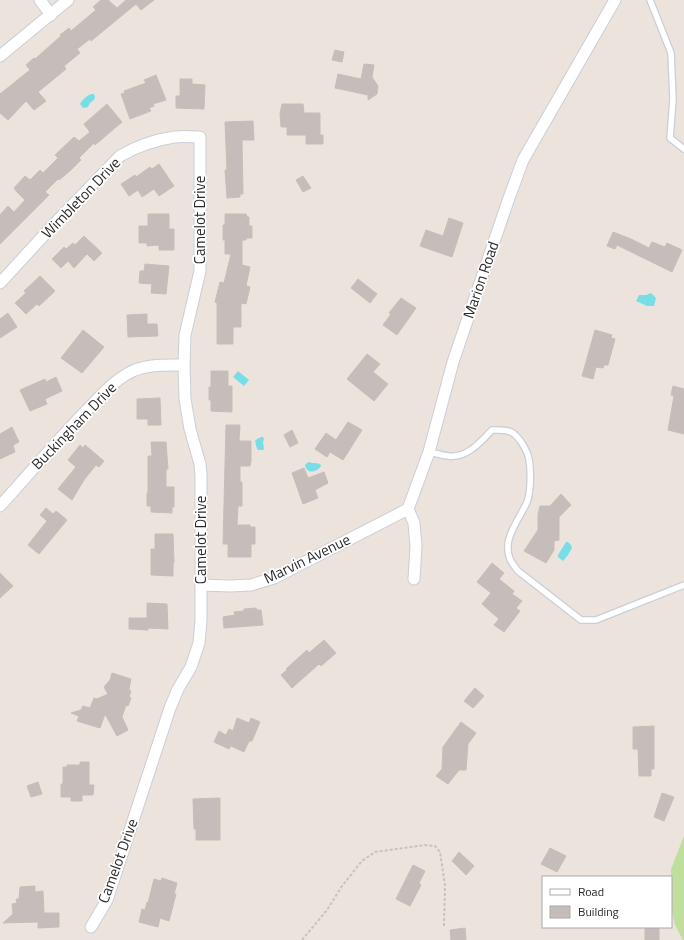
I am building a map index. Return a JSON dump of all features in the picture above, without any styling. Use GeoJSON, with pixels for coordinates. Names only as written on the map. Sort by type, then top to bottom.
{"type":"FeatureCollection","features":[{"type":"Feature","properties":{"kind":"street"},"geometry":{"type":"LineString","coordinates":[[40,0],[51,15]]}},
{"type":"Feature","properties":{"kind":"street"},"geometry":{"type":"LineString","coordinates":[[0,56],[68,0]]}},
{"type":"Feature","properties":{"kind":"street","name":"Marion Road"},"geometry":{"type":"LineString","coordinates":[[408,509],[429,452],[453,362],[509,198],[524,160],[615,0]]}},
{"type":"Feature","properties":{"kind":"street","name":"Wimbleton Drive"},"geometry":{"type":"LineString","coordinates":[[0,283],[120,156],[132,149],[152,142],[175,137],[200,137]]}},
{"type":"Feature","properties":{"kind":"street","name":"Camelot Drive"},"geometry":{"type":"LineString","coordinates":[[91,927],[107,900],[170,708],[178,689],[192,667],[200,636],[201,475],[200,464],[190,429],[185,399],[184,365],[185,335],[200,271],[200,137]]}},
{"type":"Feature","properties":{"kind":"street","name":"Buckingham Drive"},"geometry":{"type":"LineString","coordinates":[[0,506],[64,434],[114,383],[123,376],[137,370],[157,365],[184,365]]}},
{"type":"Feature","properties":{"kind":"street"},"geometry":{"type":"LineString","coordinates":[[408,509],[414,523],[416,546],[414,579]]}},
{"type":"Feature","properties":{"kind":"street","name":"Marvin Avenue"},"geometry":{"type":"LineString","coordinates":[[201,585],[251,585],[274,578],[408,509]]}},
{"type":"Feature","properties":{"kind":"lane"},"geometry":{"type":"LineString","coordinates":[[650,0],[671,53],[673,99],[670,138],[684,149]]}},
{"type":"Feature","properties":{"kind":"lane"},"geometry":{"type":"LineString","coordinates":[[429,452],[449,456],[460,455],[469,451],[483,440],[492,430],[510,431],[522,442],[529,458],[530,484],[527,501],[508,542],[508,555],[518,571],[581,620],[596,620],[684,584]]}},
{"type":"Feature","properties":{"kind":"path"},"geometry":{"type":"LineString","coordinates":[[302,940],[327,910],[342,886],[362,861],[375,852],[425,845],[435,846],[440,852],[445,885],[444,926]]}},
{"type":"Feature","properties":{"kind":"green space"},"geometry":{"type":"Polygon","coordinates":[[[684,836],[684,940],[675,925],[672,911],[671,869],[684,836]]]}},
{"type":"Feature","properties":{"kind":"water"},"geometry":{"type":"Polygon","coordinates":[[[91,94],[94,94],[94,100],[88,107],[83,108],[80,104],[91,94]]]}},
{"type":"Feature","properties":{"kind":"water"},"geometry":{"type":"Polygon","coordinates":[[[651,293],[656,298],[654,306],[647,306],[636,301],[639,295],[651,293]]]}},
{"type":"Feature","properties":{"kind":"water"},"geometry":{"type":"Polygon","coordinates":[[[238,371],[249,380],[244,386],[233,377],[238,371]]]}},
{"type":"Feature","properties":{"kind":"water"},"geometry":{"type":"Polygon","coordinates":[[[261,437],[264,439],[264,449],[259,450],[257,449],[255,441],[261,437]]]}},
{"type":"Feature","properties":{"kind":"water"},"geometry":{"type":"Polygon","coordinates":[[[309,462],[321,466],[312,472],[306,468],[305,465],[309,462]]]}},
{"type":"Feature","properties":{"kind":"water"},"geometry":{"type":"Polygon","coordinates":[[[566,542],[571,545],[572,548],[563,561],[558,557],[558,555],[566,542]]]}},
{"type":"Feature","properties":{"kind":"building"},"geometry":{"type":"Polygon","coordinates":[[[101,0],[108,0],[117,8],[126,0],[154,0],[141,10],[136,4],[91,41],[90,39],[77,49],[80,53],[64,66],[66,69],[38,92],[46,101],[34,110],[26,101],[8,120],[0,113],[0,94],[30,70],[26,65],[34,58],[35,59],[61,36],[60,35],[69,28],[71,31],[96,10],[93,7],[101,0]]]}},
{"type":"Feature","properties":{"kind":"building"},"geometry":{"type":"Polygon","coordinates":[[[335,50],[344,52],[342,62],[332,60],[335,50]]]}},
{"type":"Feature","properties":{"kind":"building"},"geometry":{"type":"Polygon","coordinates":[[[364,64],[374,65],[372,77],[378,86],[377,94],[368,100],[368,95],[335,88],[338,74],[361,79],[364,64]]]}},
{"type":"Feature","properties":{"kind":"building"},"geometry":{"type":"Polygon","coordinates":[[[156,75],[166,100],[153,104],[154,106],[149,108],[151,111],[130,119],[121,94],[125,93],[124,91],[146,83],[144,80],[156,75]]]}},
{"type":"Feature","properties":{"kind":"building"},"geometry":{"type":"Polygon","coordinates":[[[180,79],[192,79],[192,84],[205,85],[204,109],[176,108],[176,96],[180,96],[180,79]]]}},
{"type":"Feature","properties":{"kind":"building"},"geometry":{"type":"Polygon","coordinates":[[[107,104],[122,122],[95,145],[94,143],[79,158],[81,160],[71,170],[59,180],[58,179],[45,192],[49,195],[0,244],[0,215],[8,206],[14,212],[25,200],[14,188],[25,176],[30,180],[40,170],[43,173],[58,158],[55,155],[74,137],[79,141],[90,132],[84,124],[107,104]]]}},
{"type":"Feature","properties":{"kind":"building"},"geometry":{"type":"Polygon","coordinates":[[[282,104],[303,104],[304,113],[320,113],[320,135],[323,135],[323,144],[306,144],[306,135],[287,135],[287,127],[281,127],[280,114],[282,104]]]}},
{"type":"Feature","properties":{"kind":"building"},"geometry":{"type":"Polygon","coordinates":[[[253,121],[254,140],[242,140],[243,194],[240,194],[240,197],[227,198],[225,170],[227,170],[225,122],[253,121]]]}},
{"type":"Feature","properties":{"kind":"building"},"geometry":{"type":"Polygon","coordinates":[[[159,164],[174,186],[159,196],[154,189],[142,197],[138,190],[129,196],[121,184],[135,175],[136,177],[150,167],[152,169],[159,164]]]}},
{"type":"Feature","properties":{"kind":"building"},"geometry":{"type":"Polygon","coordinates":[[[303,176],[311,188],[303,192],[296,180],[303,176]]]}},
{"type":"Feature","properties":{"kind":"building"},"geometry":{"type":"Polygon","coordinates":[[[148,214],[169,214],[169,229],[174,229],[174,250],[159,250],[159,245],[147,246],[147,243],[139,243],[139,226],[148,226],[148,214]]]}},
{"type":"Feature","properties":{"kind":"building"},"geometry":{"type":"Polygon","coordinates":[[[225,214],[246,214],[247,217],[249,217],[249,226],[252,226],[252,238],[242,240],[242,265],[250,267],[246,286],[250,287],[246,304],[241,303],[241,327],[233,327],[233,344],[217,344],[217,303],[215,302],[220,282],[224,283],[231,254],[225,254],[223,225],[225,225],[225,214]]]}},
{"type":"Feature","properties":{"kind":"building"},"geometry":{"type":"Polygon","coordinates":[[[449,218],[463,223],[452,257],[420,246],[426,230],[443,236],[449,218]]]}},
{"type":"Feature","properties":{"kind":"building"},"geometry":{"type":"Polygon","coordinates":[[[613,232],[649,248],[652,242],[665,247],[667,243],[682,250],[672,272],[617,245],[615,249],[607,246],[613,232]]]}},
{"type":"Feature","properties":{"kind":"building"},"geometry":{"type":"Polygon","coordinates":[[[84,236],[102,253],[94,261],[87,254],[74,268],[68,261],[61,268],[52,259],[64,247],[66,249],[73,243],[75,245],[84,236]]]}},
{"type":"Feature","properties":{"kind":"building"},"geometry":{"type":"Polygon","coordinates":[[[145,264],[169,266],[166,294],[151,293],[152,284],[139,283],[140,271],[144,271],[145,264]]]}},
{"type":"Feature","properties":{"kind":"building"},"geometry":{"type":"Polygon","coordinates":[[[40,276],[55,291],[39,306],[37,304],[26,314],[15,303],[26,293],[24,291],[40,276]]]}},
{"type":"Feature","properties":{"kind":"building"},"geometry":{"type":"Polygon","coordinates":[[[358,279],[377,294],[370,303],[351,288],[358,279]]]}},
{"type":"Feature","properties":{"kind":"building"},"geometry":{"type":"Polygon","coordinates":[[[401,298],[416,308],[397,335],[383,325],[391,314],[389,313],[401,298]]]}},
{"type":"Feature","properties":{"kind":"building"},"geometry":{"type":"Polygon","coordinates":[[[8,313],[17,327],[0,338],[0,319],[8,313]]]}},
{"type":"Feature","properties":{"kind":"building"},"geometry":{"type":"Polygon","coordinates":[[[147,314],[147,324],[157,324],[158,336],[128,337],[127,315],[147,314]]]}},
{"type":"Feature","properties":{"kind":"building"},"geometry":{"type":"Polygon","coordinates":[[[83,330],[104,347],[82,373],[61,358],[83,330]]]}},
{"type":"Feature","properties":{"kind":"building"},"geometry":{"type":"Polygon","coordinates":[[[595,330],[612,335],[611,338],[615,339],[608,365],[604,365],[603,368],[596,367],[593,379],[582,376],[595,330]]]}},
{"type":"Feature","properties":{"kind":"building"},"geometry":{"type":"Polygon","coordinates":[[[367,354],[380,364],[373,372],[388,384],[374,401],[347,379],[367,354]]]}},
{"type":"Feature","properties":{"kind":"building"},"geometry":{"type":"Polygon","coordinates":[[[211,371],[228,371],[228,386],[232,386],[232,412],[211,411],[209,387],[211,387],[211,371]]]}},
{"type":"Feature","properties":{"kind":"building"},"geometry":{"type":"Polygon","coordinates":[[[56,377],[62,391],[45,399],[47,404],[30,411],[20,390],[45,379],[46,382],[56,377]]]}},
{"type":"Feature","properties":{"kind":"building"},"geometry":{"type":"Polygon","coordinates":[[[673,386],[684,389],[684,434],[668,430],[674,396],[671,395],[673,386]]]}},
{"type":"Feature","properties":{"kind":"building"},"geometry":{"type":"Polygon","coordinates":[[[160,398],[161,425],[148,425],[148,419],[137,419],[137,399],[160,398]]]}},
{"type":"Feature","properties":{"kind":"building"},"geometry":{"type":"Polygon","coordinates":[[[348,422],[362,430],[343,460],[330,452],[327,457],[315,449],[326,433],[336,440],[348,422]]]}},
{"type":"Feature","properties":{"kind":"building"},"geometry":{"type":"Polygon","coordinates":[[[226,425],[240,425],[239,441],[251,441],[250,466],[240,466],[242,506],[238,506],[237,525],[250,525],[250,527],[255,527],[255,544],[251,544],[251,557],[228,557],[228,544],[223,544],[226,425]]]}},
{"type":"Feature","properties":{"kind":"building"},"geometry":{"type":"Polygon","coordinates":[[[12,427],[19,442],[13,445],[15,452],[0,459],[0,434],[12,427]]]}},
{"type":"Feature","properties":{"kind":"building"},"geometry":{"type":"Polygon","coordinates":[[[292,430],[298,443],[290,447],[284,435],[292,430]]]}},
{"type":"Feature","properties":{"kind":"building"},"geometry":{"type":"Polygon","coordinates":[[[151,442],[166,442],[168,469],[166,469],[166,487],[174,487],[174,507],[172,507],[172,513],[151,512],[151,506],[147,506],[148,456],[152,456],[151,442]]]}},
{"type":"Feature","properties":{"kind":"building"},"geometry":{"type":"Polygon","coordinates":[[[80,445],[83,448],[85,445],[104,461],[99,467],[96,465],[84,480],[72,500],[58,489],[76,467],[68,460],[80,445]]]}},
{"type":"Feature","properties":{"kind":"building"},"geometry":{"type":"Polygon","coordinates":[[[304,468],[308,478],[324,472],[328,483],[315,490],[318,498],[303,504],[292,473],[304,468]]]}},
{"type":"Feature","properties":{"kind":"building"},"geometry":{"type":"Polygon","coordinates":[[[561,494],[571,505],[559,517],[559,540],[554,541],[554,550],[546,563],[524,551],[538,530],[538,514],[540,506],[550,506],[561,494]]]}},
{"type":"Feature","properties":{"kind":"building"},"geometry":{"type":"Polygon","coordinates":[[[46,508],[53,514],[56,511],[67,520],[39,554],[28,545],[47,521],[40,515],[46,508]]]}},
{"type":"Feature","properties":{"kind":"building"},"geometry":{"type":"Polygon","coordinates":[[[155,534],[173,534],[173,576],[151,575],[151,549],[155,549],[155,534]]]}},
{"type":"Feature","properties":{"kind":"building"},"geometry":{"type":"Polygon","coordinates":[[[492,563],[504,573],[499,579],[514,591],[512,594],[522,601],[516,608],[520,611],[504,632],[494,625],[499,619],[482,604],[491,593],[477,582],[492,563]]]}},
{"type":"Feature","properties":{"kind":"building"},"geometry":{"type":"Polygon","coordinates":[[[0,573],[13,586],[0,598],[0,573]]]}},
{"type":"Feature","properties":{"kind":"building"},"geometry":{"type":"Polygon","coordinates":[[[147,603],[167,604],[168,629],[129,629],[129,618],[147,618],[147,603]]]}},
{"type":"Feature","properties":{"kind":"building"},"geometry":{"type":"Polygon","coordinates":[[[256,608],[257,610],[261,610],[263,625],[224,628],[223,617],[235,615],[234,612],[244,611],[244,609],[256,608]]]}},
{"type":"Feature","properties":{"kind":"building"},"geometry":{"type":"Polygon","coordinates":[[[324,640],[336,653],[321,666],[319,664],[292,688],[281,675],[307,650],[309,653],[324,640]]]}},
{"type":"Feature","properties":{"kind":"building"},"geometry":{"type":"Polygon","coordinates":[[[112,673],[131,679],[129,689],[131,692],[129,696],[131,698],[128,706],[126,705],[122,717],[128,730],[117,736],[105,714],[100,728],[77,721],[79,716],[71,713],[81,710],[83,706],[90,708],[94,698],[97,699],[108,694],[104,687],[110,680],[112,673]]]}},
{"type":"Feature","properties":{"kind":"building"},"geometry":{"type":"Polygon","coordinates":[[[475,688],[484,696],[473,708],[464,701],[475,688]]]}},
{"type":"Feature","properties":{"kind":"building"},"geometry":{"type":"Polygon","coordinates":[[[237,718],[249,723],[251,718],[260,722],[252,741],[249,741],[244,752],[231,746],[229,749],[214,742],[219,731],[226,735],[229,729],[233,731],[237,718]]]}},
{"type":"Feature","properties":{"kind":"building"},"geometry":{"type":"Polygon","coordinates":[[[461,722],[476,733],[468,744],[466,770],[459,770],[448,784],[436,776],[442,769],[443,747],[461,722]]]}},
{"type":"Feature","properties":{"kind":"building"},"geometry":{"type":"Polygon","coordinates":[[[654,726],[654,769],[651,769],[651,776],[639,776],[638,749],[633,749],[633,727],[654,726]]]}},
{"type":"Feature","properties":{"kind":"building"},"geometry":{"type":"Polygon","coordinates":[[[80,762],[89,762],[89,785],[94,785],[93,795],[82,795],[82,801],[71,801],[71,797],[61,797],[63,767],[67,767],[67,765],[80,765],[80,762]]]}},
{"type":"Feature","properties":{"kind":"building"},"geometry":{"type":"Polygon","coordinates":[[[38,782],[42,794],[31,797],[27,786],[38,782]]]}},
{"type":"Feature","properties":{"kind":"building"},"geometry":{"type":"Polygon","coordinates":[[[662,793],[674,797],[664,821],[654,817],[662,793]]]}},
{"type":"Feature","properties":{"kind":"building"},"geometry":{"type":"Polygon","coordinates":[[[220,798],[220,840],[196,840],[193,799],[220,798]]]}},
{"type":"Feature","properties":{"kind":"building"},"geometry":{"type":"Polygon","coordinates":[[[550,848],[566,856],[557,872],[541,864],[550,848]]]}},
{"type":"Feature","properties":{"kind":"building"},"geometry":{"type":"Polygon","coordinates":[[[459,852],[474,866],[466,875],[452,861],[459,852]]]}},
{"type":"Feature","properties":{"kind":"building"},"geometry":{"type":"Polygon","coordinates":[[[413,865],[425,871],[419,883],[421,885],[410,906],[396,899],[413,865]]]}},
{"type":"Feature","properties":{"kind":"building"},"geometry":{"type":"Polygon","coordinates":[[[162,878],[177,883],[174,894],[176,894],[169,921],[160,918],[158,927],[139,922],[142,909],[145,910],[147,902],[148,903],[154,879],[161,881],[162,878]]]}},
{"type":"Feature","properties":{"kind":"building"},"geometry":{"type":"Polygon","coordinates":[[[35,886],[35,892],[43,891],[44,913],[59,913],[59,927],[38,928],[38,922],[3,923],[13,914],[12,904],[17,903],[16,899],[19,899],[20,887],[35,886]]]}},
{"type":"Feature","properties":{"kind":"building"},"geometry":{"type":"Polygon","coordinates":[[[465,928],[466,940],[451,940],[450,930],[465,928]]]}},
{"type":"Feature","properties":{"kind":"building"},"geometry":{"type":"Polygon","coordinates":[[[645,928],[659,928],[659,940],[645,940],[645,928]]]}}]}
